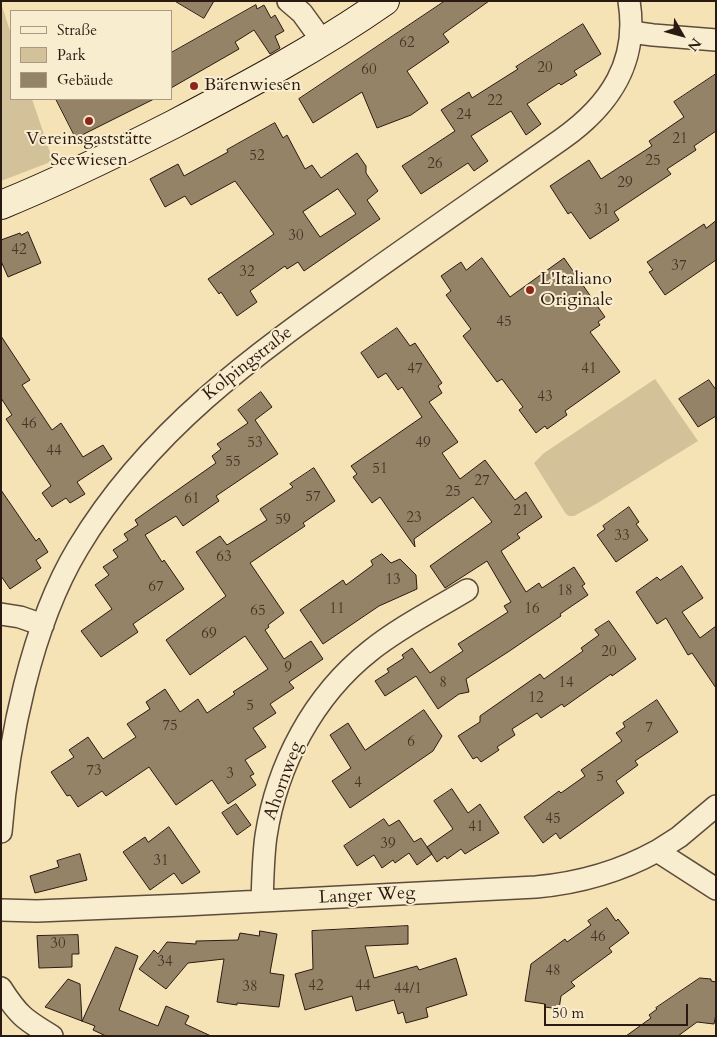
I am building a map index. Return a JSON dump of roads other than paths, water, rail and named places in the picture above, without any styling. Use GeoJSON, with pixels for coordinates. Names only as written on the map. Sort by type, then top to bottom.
{"type":"FeatureCollection","features":[{"type":"Feature","properties":{"kind":"street"},"geometry":{"type":"LineString","coordinates":[[288,1],[302,13],[323,42]]}},
{"type":"Feature","properties":{"kind":"street"},"geometry":{"type":"LineString","coordinates":[[1,204],[76,173],[256,81],[323,42],[385,1]]}},
{"type":"Feature","properties":{"kind":"street","name":"Kolpingstraße"},"geometry":{"type":"LineString","coordinates":[[1,832],[5,791],[15,730],[43,625],[64,574],[93,524],[128,478],[174,426],[254,356],[582,124],[605,100],[618,78],[627,56],[631,32],[629,1]]}},
{"type":"Feature","properties":{"kind":"street"},"geometry":{"type":"LineString","coordinates":[[631,32],[716,40]]}},
{"type":"Feature","properties":{"kind":"street","name":"Ahornweg"},"geometry":{"type":"LineString","coordinates":[[262,900],[264,850],[272,806],[290,755],[314,713],[336,684],[369,651],[390,636],[467,590]]}},
{"type":"Feature","properties":{"kind":"street"},"geometry":{"type":"LineString","coordinates":[[1,614],[20,617],[43,625]]}},
{"type":"Feature","properties":{"kind":"street","name":"Langer Weg"},"geometry":{"type":"LineString","coordinates":[[1,910],[505,890],[556,885],[607,874],[631,864],[679,837],[716,806]]}},
{"type":"Feature","properties":{"kind":"street"},"geometry":{"type":"LineString","coordinates":[[657,851],[716,890]]}},
{"type":"Feature","properties":{"kind":"street"},"geometry":{"type":"LineString","coordinates":[[1,988],[24,1018],[52,1036]]}},
{"type":"Feature","properties":{"kind":"place","name":"Bärenwiesen"},"geometry":{"type":"Point","coordinates":[194,86]}},
{"type":"Feature","properties":{"kind":"place","name":"Vereinsgaststätte Seewiesen"},"geometry":{"type":"Point","coordinates":[89,121]}},
{"type":"Feature","properties":{"kind":"place","name":"L'Italiano Originale"},"geometry":{"type":"Point","coordinates":[530,290]}}]}
